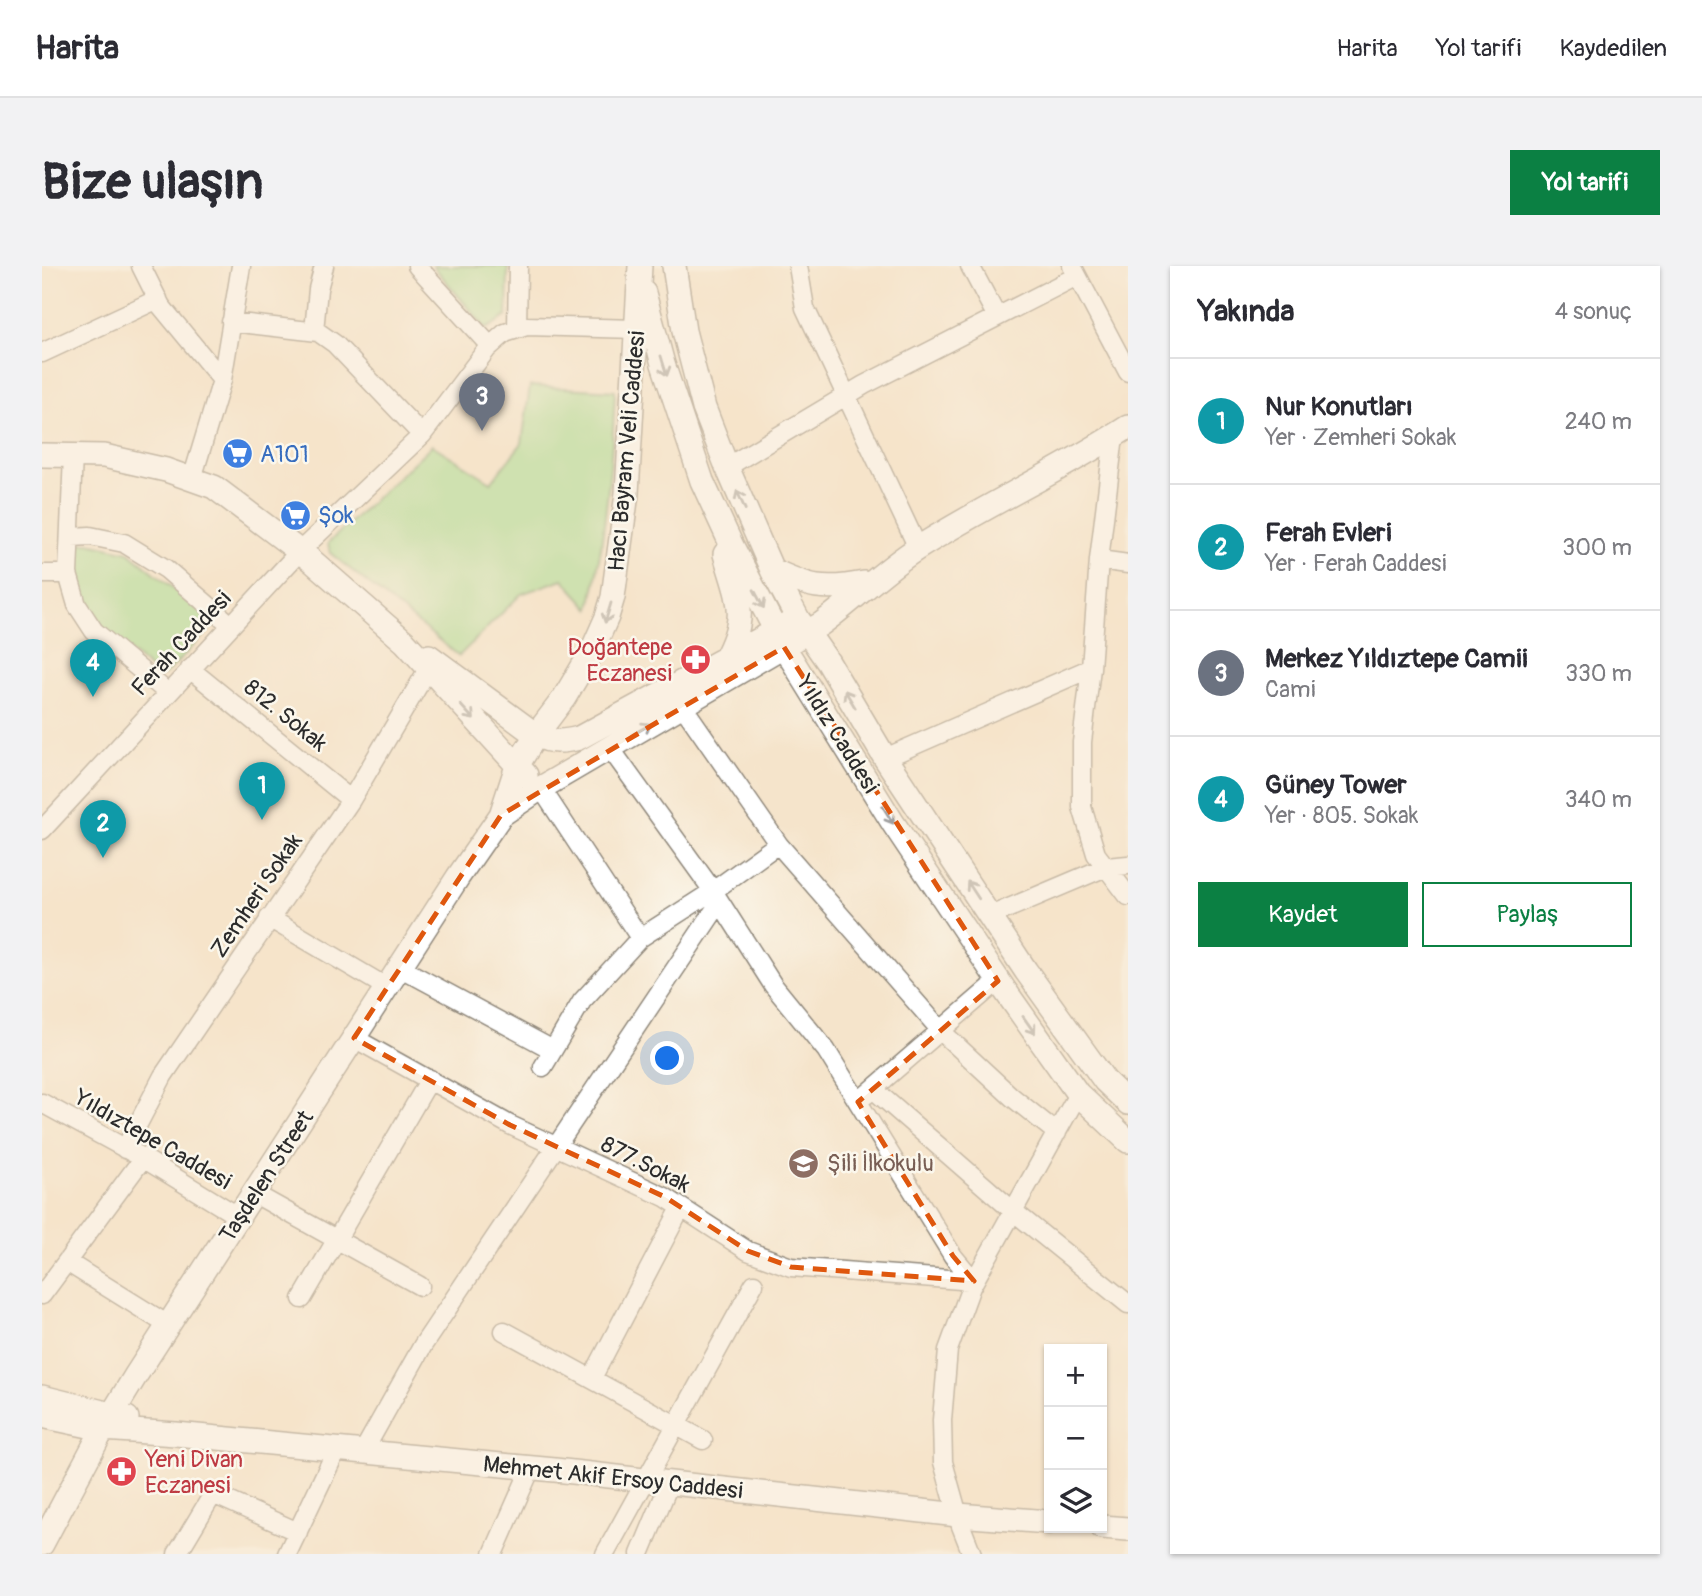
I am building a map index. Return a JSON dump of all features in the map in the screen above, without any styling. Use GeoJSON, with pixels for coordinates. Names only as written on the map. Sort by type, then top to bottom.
{"type":"FeatureCollection","features":[{"type":"Feature","properties":{"kind":"main road","name":"Yıldız Caddesi"},"geometry":{"type":"LineString","coordinates":[[674,266],[684,331],[704,408],[772,570],[803,626],[885,758],[1026,971],[1105,1082],[1128,1103]]}},
{"type":"Feature","properties":{"kind":"main road","name":"Yıldız Caddesi"},"geometry":{"type":"LineString","coordinates":[[640,271],[663,364],[702,481],[780,639],[893,823],[998,981],[1078,1094],[1128,1141]]}},
{"type":"Feature","properties":{"kind":"main road","name":"Hacı Bayram Veli Caddesi"},"geometry":{"type":"LineString","coordinates":[[501,815],[517,766],[540,737],[591,653],[613,597],[627,493],[640,271]]}},
{"type":"Feature","properties":{"kind":"main road"},"geometry":{"type":"LineString","coordinates":[[501,815],[682,705],[780,639],[843,608],[870,580],[918,548],[1121,431]]}},
{"type":"Feature","properties":{"kind":"main road"},"geometry":{"type":"LineString","coordinates":[[42,455],[104,456],[166,470],[214,487],[300,551],[405,642],[517,766],[548,784]]}},
{"type":"Feature","properties":{"kind":"main road"},"geometry":{"type":"LineString","coordinates":[[702,481],[741,614],[736,638],[724,661]]}},
{"type":"Feature","properties":{"kind":"main road"},"geometry":{"type":"LineString","coordinates":[[772,570],[800,583],[817,587],[837,588],[870,580]]}},
{"type":"Feature","properties":{"kind":"main road"},"geometry":{"type":"LineString","coordinates":[[540,737],[566,741],[579,738],[724,661],[780,639]]}},
{"type":"Feature","properties":{"kind":"main road"},"geometry":{"type":"LineString","coordinates":[[405,642],[448,669],[555,751],[559,763],[548,784]]}},
{"type":"Feature","properties":{"kind":"main road","name":"Taşdelen Street"},"geometry":{"type":"LineString","coordinates":[[42,1544],[108,1421],[168,1325],[399,967],[501,815]]}},
{"type":"Feature","properties":{"kind":"main road","name":"Mehmet Akif Ersoy Caddesi"},"geometry":{"type":"LineString","coordinates":[[42,1397],[108,1421]]}},
{"type":"Feature","properties":{"kind":"main road","name":"Mehmet Akif Ersoy Caddesi"},"geometry":{"type":"LineString","coordinates":[[42,1416],[108,1421],[176,1434],[644,1479],[958,1515],[1044,1522]]}},
{"type":"Feature","properties":{"kind":"main road"},"geometry":{"type":"LineString","coordinates":[[1107,1527],[1128,1529]]}},
{"type":"Feature","properties":{"kind":"street"},"geometry":{"type":"LineString","coordinates":[[141,266],[158,299],[222,380]]}},
{"type":"Feature","properties":{"kind":"street"},"geometry":{"type":"LineString","coordinates":[[192,479],[222,380],[240,266]]}},
{"type":"Feature","properties":{"kind":"street"},"geometry":{"type":"LineString","coordinates":[[314,331],[318,289],[324,266]]}},
{"type":"Feature","properties":{"kind":"street"},"geometry":{"type":"LineString","coordinates":[[417,266],[490,346],[505,333],[527,326],[636,329]]}},
{"type":"Feature","properties":{"kind":"street"},"geometry":{"type":"LineString","coordinates":[[517,329],[518,266]]}},
{"type":"Feature","properties":{"kind":"street"},"geometry":{"type":"LineString","coordinates":[[798,266],[805,307],[918,548]]}},
{"type":"Feature","properties":{"kind":"street"},"geometry":{"type":"LineString","coordinates":[[970,266],[997,317]]}},
{"type":"Feature","properties":{"kind":"street"},"geometry":{"type":"LineString","coordinates":[[727,467],[845,396],[997,317],[1074,271],[1128,372]]}},
{"type":"Feature","properties":{"kind":"street"},"geometry":{"type":"LineString","coordinates":[[42,354],[158,299]]}},
{"type":"Feature","properties":{"kind":"street"},"geometry":{"type":"LineString","coordinates":[[231,322],[318,332],[335,344],[422,435]]}},
{"type":"Feature","properties":{"kind":"street","name":"Ferah Caddesi"},"geometry":{"type":"LineString","coordinates":[[42,830],[300,551],[422,435],[490,346]]}},
{"type":"Feature","properties":{"kind":"street"},"geometry":{"type":"LineString","coordinates":[[1121,431],[1099,560],[1082,742],[1082,807],[1096,854],[1128,896]]}},
{"type":"Feature","properties":{"kind":"street"},"geometry":{"type":"LineString","coordinates":[[73,455],[72,537],[68,574],[77,605],[94,631],[168,693]]}},
{"type":"Feature","properties":{"kind":"street"},"geometry":{"type":"LineString","coordinates":[[72,537],[90,536],[124,543],[166,569],[231,625]]}},
{"type":"Feature","properties":{"kind":"street"},"geometry":{"type":"LineString","coordinates":[[1099,560],[1128,564]]}},
{"type":"Feature","properties":{"kind":"street"},"geometry":{"type":"LineString","coordinates":[[42,574],[68,574]]}},
{"type":"Feature","properties":{"kind":"street"},"geometry":{"type":"LineString","coordinates":[[885,758],[1091,668]]}},
{"type":"Feature","properties":{"kind":"street","name":"812. Sokak"},"geometry":{"type":"LineString","coordinates":[[190,669],[351,800]]}},
{"type":"Feature","properties":{"kind":"street","name":"Zemheri Sokak"},"geometry":{"type":"LineString","coordinates":[[125,1149],[163,1076],[351,800],[428,669]]}},
{"type":"Feature","properties":{"kind":"street"},"geometry":{"type":"LineString","coordinates":[[682,705],[778,844],[940,1030],[1012,1097],[1057,1133]]}},
{"type":"Feature","properties":{"kind":"street"},"geometry":{"type":"LineString","coordinates":[[610,748],[717,896],[773,985],[827,1050],[953,1256],[974,1281]]}},
{"type":"Feature","properties":{"kind":"street"},"geometry":{"type":"LineString","coordinates":[[548,784],[640,938]]}},
{"type":"Feature","properties":{"kind":"street"},"geometry":{"type":"LineString","coordinates":[[543,1067],[582,1001],[640,938],[717,896],[778,844]]}},
{"type":"Feature","properties":{"kind":"street"},"geometry":{"type":"LineString","coordinates":[[990,916],[1106,867],[1128,865]]}},
{"type":"Feature","properties":{"kind":"street"},"geometry":{"type":"LineString","coordinates":[[363,1452],[423,1345],[557,1147],[717,896]]}},
{"type":"Feature","properties":{"kind":"street"},"geometry":{"type":"LineString","coordinates":[[269,918],[386,987]]}},
{"type":"Feature","properties":{"kind":"street"},"geometry":{"type":"LineString","coordinates":[[399,967],[553,1050]]}},
{"type":"Feature","properties":{"kind":"street"},"geometry":{"type":"LineString","coordinates":[[858,1102],[998,981]]}},
{"type":"Feature","properties":{"kind":"street","name":"877.Sokak"},"geometry":{"type":"LineString","coordinates":[[354,1038],[510,1125],[665,1197],[748,1251],[791,1267],[974,1281]]}},
{"type":"Feature","properties":{"kind":"street"},"geometry":{"type":"LineString","coordinates":[[302,1299],[429,1079]]}},
{"type":"Feature","properties":{"kind":"street"},"geometry":{"type":"LineString","coordinates":[[873,1089],[1013,1211],[1128,1304]]}},
{"type":"Feature","properties":{"kind":"street"},"geometry":{"type":"LineString","coordinates":[[972,1554],[943,1462],[942,1420],[948,1350],[974,1281],[1078,1094]]}},
{"type":"Feature","properties":{"kind":"street","name":"Yıldıztepe Caddesi"},"geometry":{"type":"LineString","coordinates":[[42,1103],[143,1158],[239,1217]]}},
{"type":"Feature","properties":{"kind":"street"},"geometry":{"type":"LineString","coordinates":[[42,1295],[143,1158]]}},
{"type":"Feature","properties":{"kind":"street"},"geometry":{"type":"LineString","coordinates":[[255,1194],[420,1286]]}},
{"type":"Feature","properties":{"kind":"street"},"geometry":{"type":"LineString","coordinates":[[592,1378],[681,1208]]}},
{"type":"Feature","properties":{"kind":"street"},"geometry":{"type":"LineString","coordinates":[[67,1262],[168,1325]]}},
{"type":"Feature","properties":{"kind":"street"},"geometry":{"type":"LineString","coordinates":[[605,1554],[754,1284]]}},
{"type":"Feature","properties":{"kind":"street"},"geometry":{"type":"LineString","coordinates":[[505,1331],[703,1440]]}},
{"type":"Feature","properties":{"kind":"street"},"geometry":{"type":"LineString","coordinates":[[287,1554],[337,1449]]}},
{"type":"Feature","properties":{"kind":"street"},"geometry":{"type":"LineString","coordinates":[[493,1554],[531,1468]]}},
{"type":"Feature","properties":{"kind":"street"},"geometry":{"type":"LineString","coordinates":[[640,1554],[670,1482]]}},
{"type":"Feature","properties":{"kind":"street"},"geometry":{"type":"LineString","coordinates":[[177,1554],[213,1494],[298,1532]]}},
{"type":"Feature","properties":{"kind":"highlighted area"},"geometry":{"type":"Polygon","coordinates":[[[784,647],[998,981],[858,1102],[953,1256],[974,1281],[791,1267],[748,1251],[665,1197],[510,1125],[354,1038],[501,815],[784,647]]]}},
{"type":"Feature","properties":{"kind":"green space"},"geometry":{"type":"Polygon","coordinates":[[[433,266],[508,266],[507,316],[486,329],[433,266]]]}},
{"type":"Feature","properties":{"kind":"green space"},"geometry":{"type":"Polygon","coordinates":[[[530,386],[615,391],[607,501],[590,609],[563,579],[521,594],[459,656],[330,553],[328,543],[432,445],[491,482],[522,443],[530,386]]]}},
{"type":"Feature","properties":{"kind":"green space"},"geometry":{"type":"Polygon","coordinates":[[[76,543],[89,543],[129,552],[216,623],[164,676],[157,675],[90,617],[76,584],[76,543]]]}},
{"type":"Feature","properties":{"kind":"place","name":"Merkez Yıldıztepe Camii"},"geometry":{"type":"Point","coordinates":[482,431]}},
{"type":"Feature","properties":{"kind":"place","name":"A101"},"geometry":{"type":"Point","coordinates":[237,454]}},
{"type":"Feature","properties":{"kind":"place","name":"Şok"},"geometry":{"type":"Point","coordinates":[295,515]}},
{"type":"Feature","properties":{"kind":"place","name":"Doğantepe Eczanesi"},"geometry":{"type":"Point","coordinates":[695,660]}},
{"type":"Feature","properties":{"kind":"place","name":"Güney Tower"},"geometry":{"type":"Point","coordinates":[93,697]}},
{"type":"Feature","properties":{"kind":"place","name":"Nur Konutları"},"geometry":{"type":"Point","coordinates":[262,820]}},
{"type":"Feature","properties":{"kind":"place","name":"Ferah Evleri"},"geometry":{"type":"Point","coordinates":[103,858]}},
{"type":"Feature","properties":{"kind":"place","name":"Şili İlkokulu"},"geometry":{"type":"Point","coordinates":[804,1163]}},
{"type":"Feature","properties":{"kind":"place","name":"Yeni Divan Eczanesi"},"geometry":{"type":"Point","coordinates":[122,1472]}}]}
